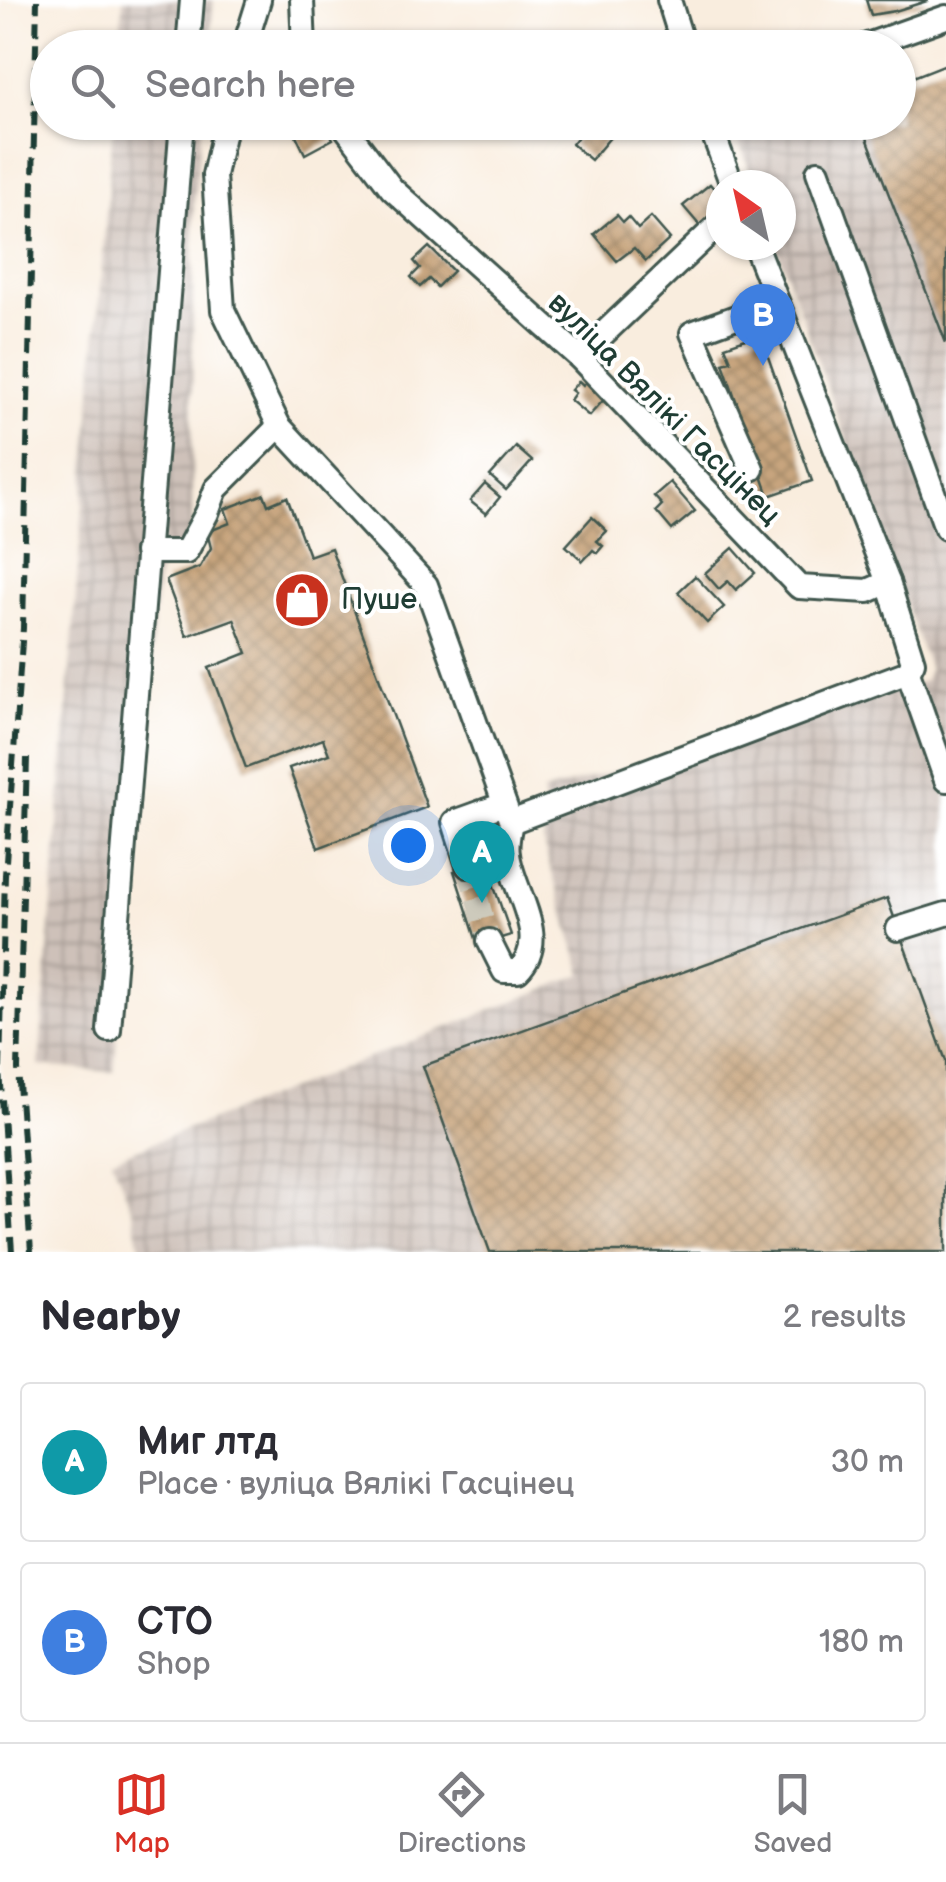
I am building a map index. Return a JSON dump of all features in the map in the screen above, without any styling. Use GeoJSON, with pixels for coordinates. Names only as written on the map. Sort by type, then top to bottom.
{"type":"FeatureCollection","features":[{"type":"Feature","properties":{"kind":"street"},"geometry":{"type":"LineString","coordinates":[[190,30],[192,0]]}},
{"type":"Feature","properties":{"kind":"street"},"geometry":{"type":"LineString","coordinates":[[250,30],[259,0]]}},
{"type":"Feature","properties":{"kind":"street"},"geometry":{"type":"LineString","coordinates":[[302,0],[303,30]]}},
{"type":"Feature","properties":{"kind":"street"},"geometry":{"type":"LineString","coordinates":[[669,0],[678,30]]}},
{"type":"Feature","properties":{"kind":"street"},"geometry":{"type":"LineString","coordinates":[[910,30],[946,17]]}},
{"type":"Feature","properties":{"kind":"street"},"geometry":{"type":"LineString","coordinates":[[109,1030],[180,140]]}},
{"type":"Feature","properties":{"kind":"street"},"geometry":{"type":"LineString","coordinates":[[222,140],[214,175],[223,310],[279,426],[426,586],[507,813],[508,858],[527,914],[529,960],[518,971],[504,971],[492,949]]}},
{"type":"Feature","properties":{"kind":"street","name":"вуліца Вялікі Гасцінец"},"geometry":{"type":"LineString","coordinates":[[355,140],[392,189],[580,357],[799,587],[868,590],[888,582]]}},
{"type":"Feature","properties":{"kind":"street"},"geometry":{"type":"LineString","coordinates":[[716,140],[727,170]]}},
{"type":"Feature","properties":{"kind":"street"},"geometry":{"type":"LineString","coordinates":[[818,172],[946,528]]}},
{"type":"Feature","properties":{"kind":"street"},"geometry":{"type":"LineString","coordinates":[[580,357],[706,236]]}},
{"type":"Feature","properties":{"kind":"street"},"geometry":{"type":"LineString","coordinates":[[468,866],[454,822],[507,813],[908,672],[913,662],[888,582],[761,260]]}},
{"type":"Feature","properties":{"kind":"street"},"geometry":{"type":"LineString","coordinates":[[752,469],[692,333],[758,309],[780,308]]}},
{"type":"Feature","properties":{"kind":"street"},"geometry":{"type":"LineString","coordinates":[[146,552],[186,552],[216,489],[279,426]]}},
{"type":"Feature","properties":{"kind":"street"},"geometry":{"type":"LineString","coordinates":[[908,672],[946,780]]}},
{"type":"Feature","properties":{"kind":"street"},"geometry":{"type":"LineString","coordinates":[[898,929],[946,914]]}},
{"type":"Feature","properties":{"kind":"shaded area"},"geometry":{"type":"Polygon","coordinates":[[[123,0],[214,0],[211,30],[120,30],[123,0]]]}},
{"type":"Feature","properties":{"kind":"shaded area"},"geometry":{"type":"Polygon","coordinates":[[[946,64],[946,1252],[141,1252],[132,1210],[112,1159],[583,974],[543,844],[543,792],[925,681],[929,669],[781,260],[796,260],[796,170],[749,170],[739,142],[916,140],[916,100],[946,64]]]}},
{"type":"Feature","properties":{"kind":"shaded area"},"geometry":{"type":"Polygon","coordinates":[[[112,140],[200,140],[194,207],[192,533],[158,574],[114,1072],[39,1066],[112,140]]]}},
{"type":"Feature","properties":{"kind":"building"},"geometry":{"type":"Polygon","coordinates":[[[866,0],[927,0],[927,1],[871,15],[866,0]]]}},
{"type":"Feature","properties":{"kind":"building"},"geometry":{"type":"Polygon","coordinates":[[[946,64],[946,343],[868,140],[916,140],[916,76],[946,64]]]}},
{"type":"Feature","properties":{"kind":"building"},"geometry":{"type":"Polygon","coordinates":[[[298,140],[331,140],[305,154],[298,140]]]}},
{"type":"Feature","properties":{"kind":"building"},"geometry":{"type":"Polygon","coordinates":[[[575,140],[608,140],[591,160],[572,144],[575,140]]]}},
{"type":"Feature","properties":{"kind":"building"},"geometry":{"type":"Polygon","coordinates":[[[706,187],[706,223],[701,227],[683,206],[706,187]]]}},
{"type":"Feature","properties":{"kind":"building"},"geometry":{"type":"Polygon","coordinates":[[[617,215],[623,222],[628,217],[638,229],[651,217],[670,239],[646,261],[634,248],[617,261],[594,234],[617,215]]]}},
{"type":"Feature","properties":{"kind":"building"},"geometry":{"type":"Polygon","coordinates":[[[429,247],[453,271],[437,287],[429,279],[420,287],[411,277],[420,268],[414,261],[429,247]]]}},
{"type":"Feature","properties":{"kind":"building"},"geometry":{"type":"Polygon","coordinates":[[[760,334],[812,481],[769,496],[723,363],[731,361],[725,346],[760,334]]]}},
{"type":"Feature","properties":{"kind":"building"},"geometry":{"type":"Polygon","coordinates":[[[589,379],[608,395],[589,416],[570,400],[575,393],[571,390],[579,381],[583,385],[589,379]]]}},
{"type":"Feature","properties":{"kind":"building"},"geometry":{"type":"Polygon","coordinates":[[[516,447],[532,461],[506,490],[490,476],[516,447]]]}},
{"type":"Feature","properties":{"kind":"building"},"geometry":{"type":"Polygon","coordinates":[[[670,482],[695,511],[672,530],[656,511],[662,505],[654,496],[670,482]]]}},
{"type":"Feature","properties":{"kind":"building"},"geometry":{"type":"Polygon","coordinates":[[[485,484],[500,497],[486,514],[470,501],[485,484]]]}},
{"type":"Feature","properties":{"kind":"building"},"geometry":{"type":"Polygon","coordinates":[[[264,494],[268,505],[287,497],[309,556],[331,548],[427,807],[318,848],[289,768],[329,754],[323,739],[246,768],[209,668],[247,653],[234,619],[187,636],[166,580],[200,567],[211,548],[207,532],[230,523],[225,509],[264,494]]]}},
{"type":"Feature","properties":{"kind":"building"},"geometry":{"type":"Polygon","coordinates":[[[592,517],[607,531],[597,541],[603,546],[583,561],[566,546],[592,517]]]}},
{"type":"Feature","properties":{"kind":"building"},"geometry":{"type":"Polygon","coordinates":[[[733,548],[755,573],[736,590],[728,581],[719,589],[705,573],[733,548]]]}},
{"type":"Feature","properties":{"kind":"building"},"geometry":{"type":"Polygon","coordinates":[[[695,576],[724,607],[707,623],[678,592],[695,576]]]}},
{"type":"Feature","properties":{"kind":"building"},"geometry":{"type":"Polygon","coordinates":[[[485,861],[511,935],[478,945],[454,871],[485,861]]]}},
{"type":"Feature","properties":{"kind":"building"},"geometry":{"type":"Polygon","coordinates":[[[887,898],[946,1061],[946,1252],[490,1252],[423,1066],[887,898]]]}},
{"type":"Feature","properties":{"kind":"tunnel"},"geometry":{"type":"LineString","coordinates":[[468,866],[489,941]]}},
{"type":"Feature","properties":{"kind":"railway"},"geometry":{"type":"LineString","coordinates":[[36,30],[37,0]]}},
{"type":"Feature","properties":{"kind":"railway"},"geometry":{"type":"LineString","coordinates":[[12,1252],[0,1069],[5,875],[23,628],[34,140]]}},
{"type":"Feature","properties":{"kind":"railway"},"geometry":{"type":"LineString","coordinates":[[27,758],[18,1069],[31,1252]]}},
{"type":"Feature","properties":{"kind":"place","name":"СТО"},"geometry":{"type":"Point","coordinates":[763,366]}},
{"type":"Feature","properties":{"kind":"place","name":"Пуше"},"geometry":{"type":"Point","coordinates":[302,600]}},
{"type":"Feature","properties":{"kind":"place","name":"Миг лтд"},"geometry":{"type":"Point","coordinates":[482,903]}}]}
